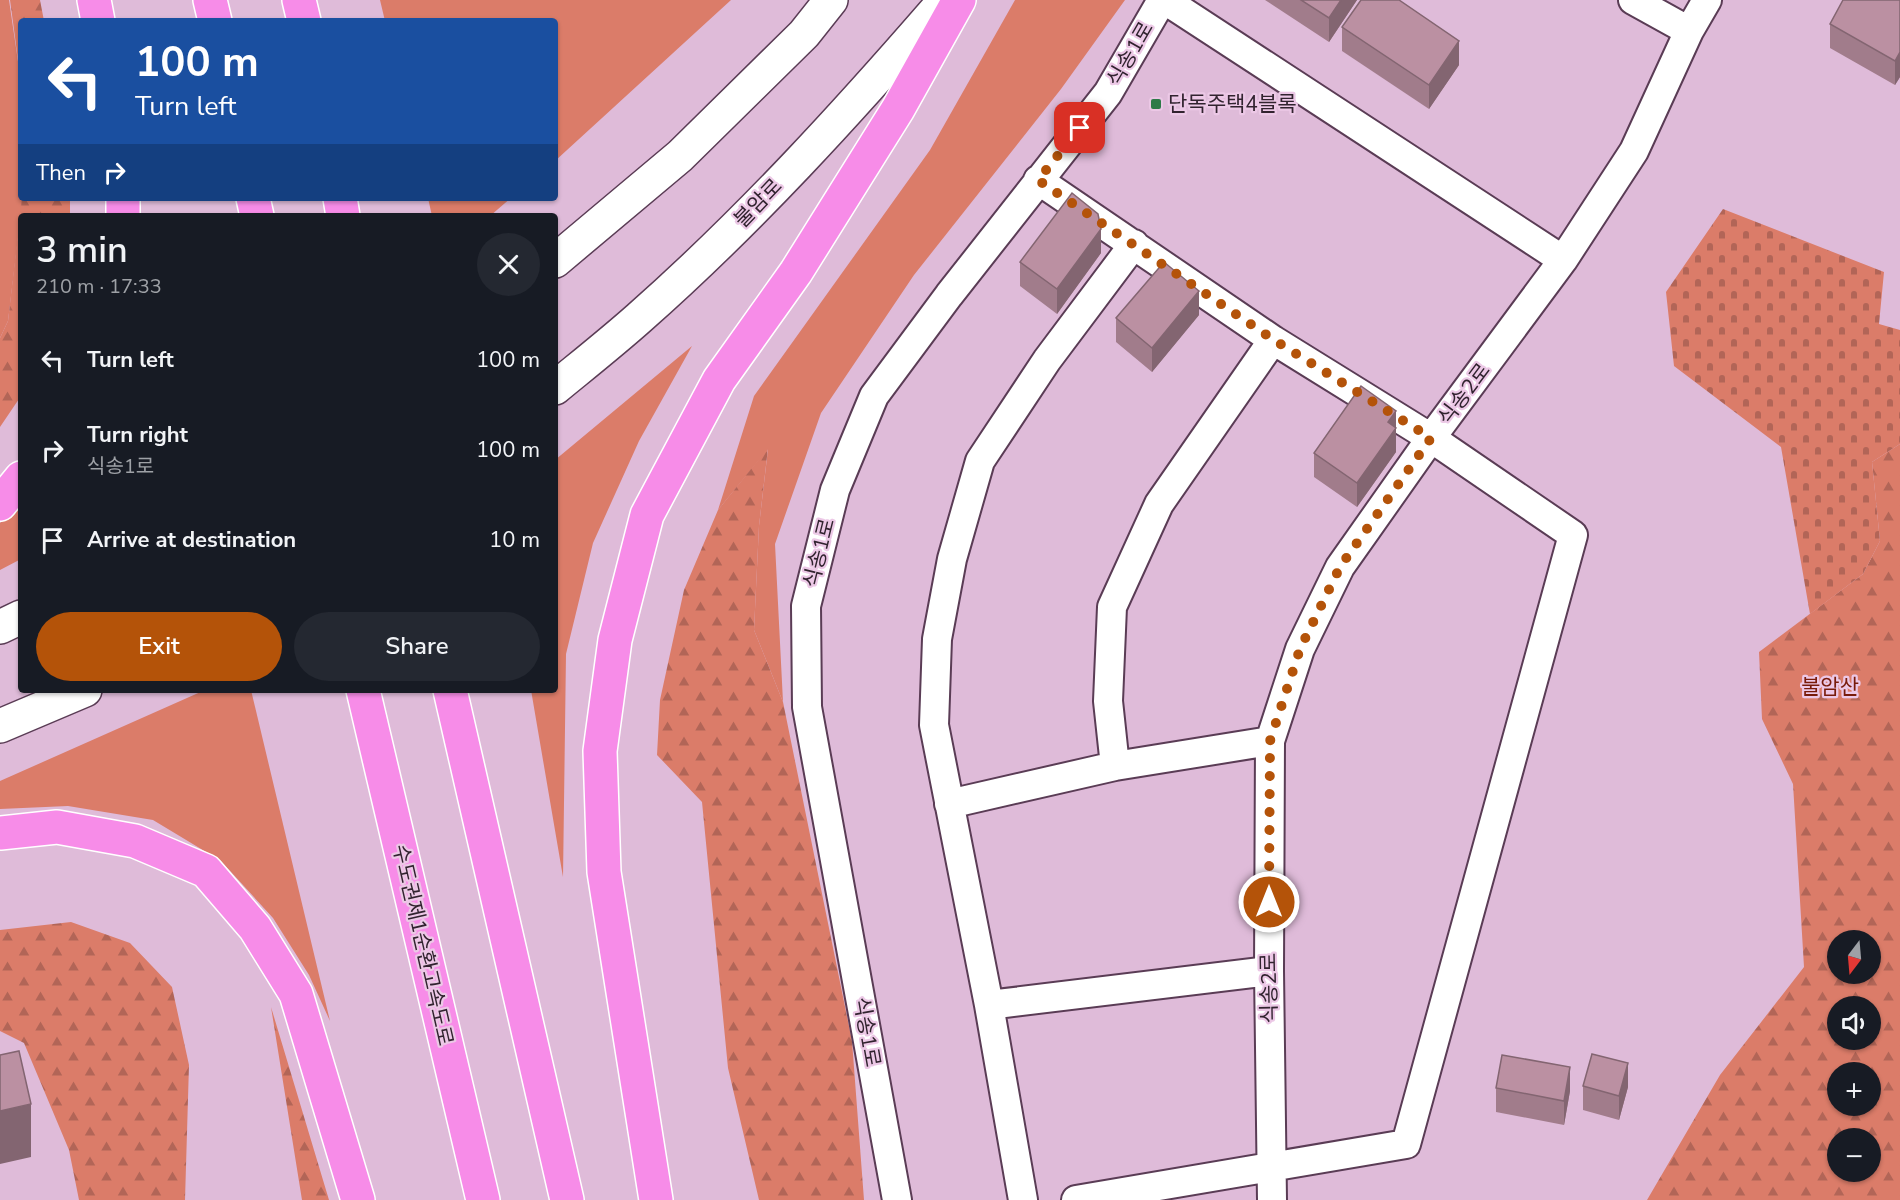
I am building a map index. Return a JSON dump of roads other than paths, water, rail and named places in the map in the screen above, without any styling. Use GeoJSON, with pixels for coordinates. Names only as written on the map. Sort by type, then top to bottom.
{"type":"FeatureCollection","features":[{"type":"Feature","properties":{"kind":"highway"},"geometry":{"type":"LineString","coordinates":[[94,0],[97,18]]}},
{"type":"Feature","properties":{"kind":"highway"},"geometry":{"type":"LineString","coordinates":[[210,0],[214,18]]}},
{"type":"Feature","properties":{"kind":"highway"},"geometry":{"type":"LineString","coordinates":[[299,0],[303,18]]}},
{"type":"Feature","properties":{"kind":"highway"},"geometry":{"type":"LineString","coordinates":[[656,1200],[604,872],[600,751],[615,640],[647,515],[719,380],[796,272],[898,109],[959,0]]}},
{"type":"Feature","properties":{"kind":"highway"},"geometry":{"type":"LineString","coordinates":[[0,504],[18,482]]}},
{"type":"Feature","properties":{"kind":"highway","name":"수도권제1순환고속도로"},"geometry":{"type":"LineString","coordinates":[[364,693],[483,1200]]}},
{"type":"Feature","properties":{"kind":"highway"},"geometry":{"type":"LineString","coordinates":[[451,693],[567,1200]]}},
{"type":"Feature","properties":{"kind":"highway"},"geometry":{"type":"LineString","coordinates":[[0,833],[57,827],[135,841],[206,871],[255,928],[296,994],[358,1200]]}},
{"type":"Feature","properties":{"kind":"street"},"geometry":{"type":"LineString","coordinates":[[558,258],[680,156],[804,34],[831,0]]}},
{"type":"Feature","properties":{"kind":"street","name":"불암로"},"geometry":{"type":"LineString","coordinates":[[558,386],[639,318],[734,228],[870,86],[945,0]]}},
{"type":"Feature","properties":{"kind":"street"},"geometry":{"type":"LineString","coordinates":[[1164,0],[1563,260]]}},
{"type":"Feature","properties":{"kind":"street","name":"식송1로"},"geometry":{"type":"LineString","coordinates":[[897,1200],[807,707],[806,606],[835,490],[874,396],[1038,180],[1108,93],[1164,0]]}},
{"type":"Feature","properties":{"kind":"street"},"geometry":{"type":"LineString","coordinates":[[1633,0],[1689,31]]}},
{"type":"Feature","properties":{"kind":"street","name":"식송2로"},"geometry":{"type":"LineString","coordinates":[[1272,1200],[1269,971],[1270,741],[1300,649],[1340,567],[1431,438],[1563,260],[1634,151],[1689,31],[1707,0]]}},
{"type":"Feature","properties":{"kind":"street"},"geometry":{"type":"LineString","coordinates":[[1038,180],[1274,340],[1431,438],[1573,535],[1406,1144],[1076,1200]]}},
{"type":"Feature","properties":{"kind":"street"},"geometry":{"type":"LineString","coordinates":[[1023,1200],[989,1005],[934,725],[937,639],[952,559],[980,461],[1047,360],[1134,244]]}},
{"type":"Feature","properties":{"kind":"street"},"geometry":{"type":"LineString","coordinates":[[1116,766],[1108,701],[1112,607],[1159,504],[1274,340]]}},
{"type":"Feature","properties":{"kind":"street"},"geometry":{"type":"LineString","coordinates":[[0,627],[18,618]]}},
{"type":"Feature","properties":{"kind":"street"},"geometry":{"type":"LineString","coordinates":[[0,726],[78,693]]}},
{"type":"Feature","properties":{"kind":"street"},"geometry":{"type":"LineString","coordinates":[[949,804],[1116,766],[1270,741]]}},
{"type":"Feature","properties":{"kind":"street"},"geometry":{"type":"LineString","coordinates":[[989,1005],[1269,971]]}},
{"type":"Feature","properties":{"kind":"place","name":"단독주택4블록"},"geometry":{"type":"Point","coordinates":[1156,104]}},
{"type":"Feature","properties":{"kind":"park label","name":"불암산"},"geometry":{"type":"Point","coordinates":[1830,687]}}]}
